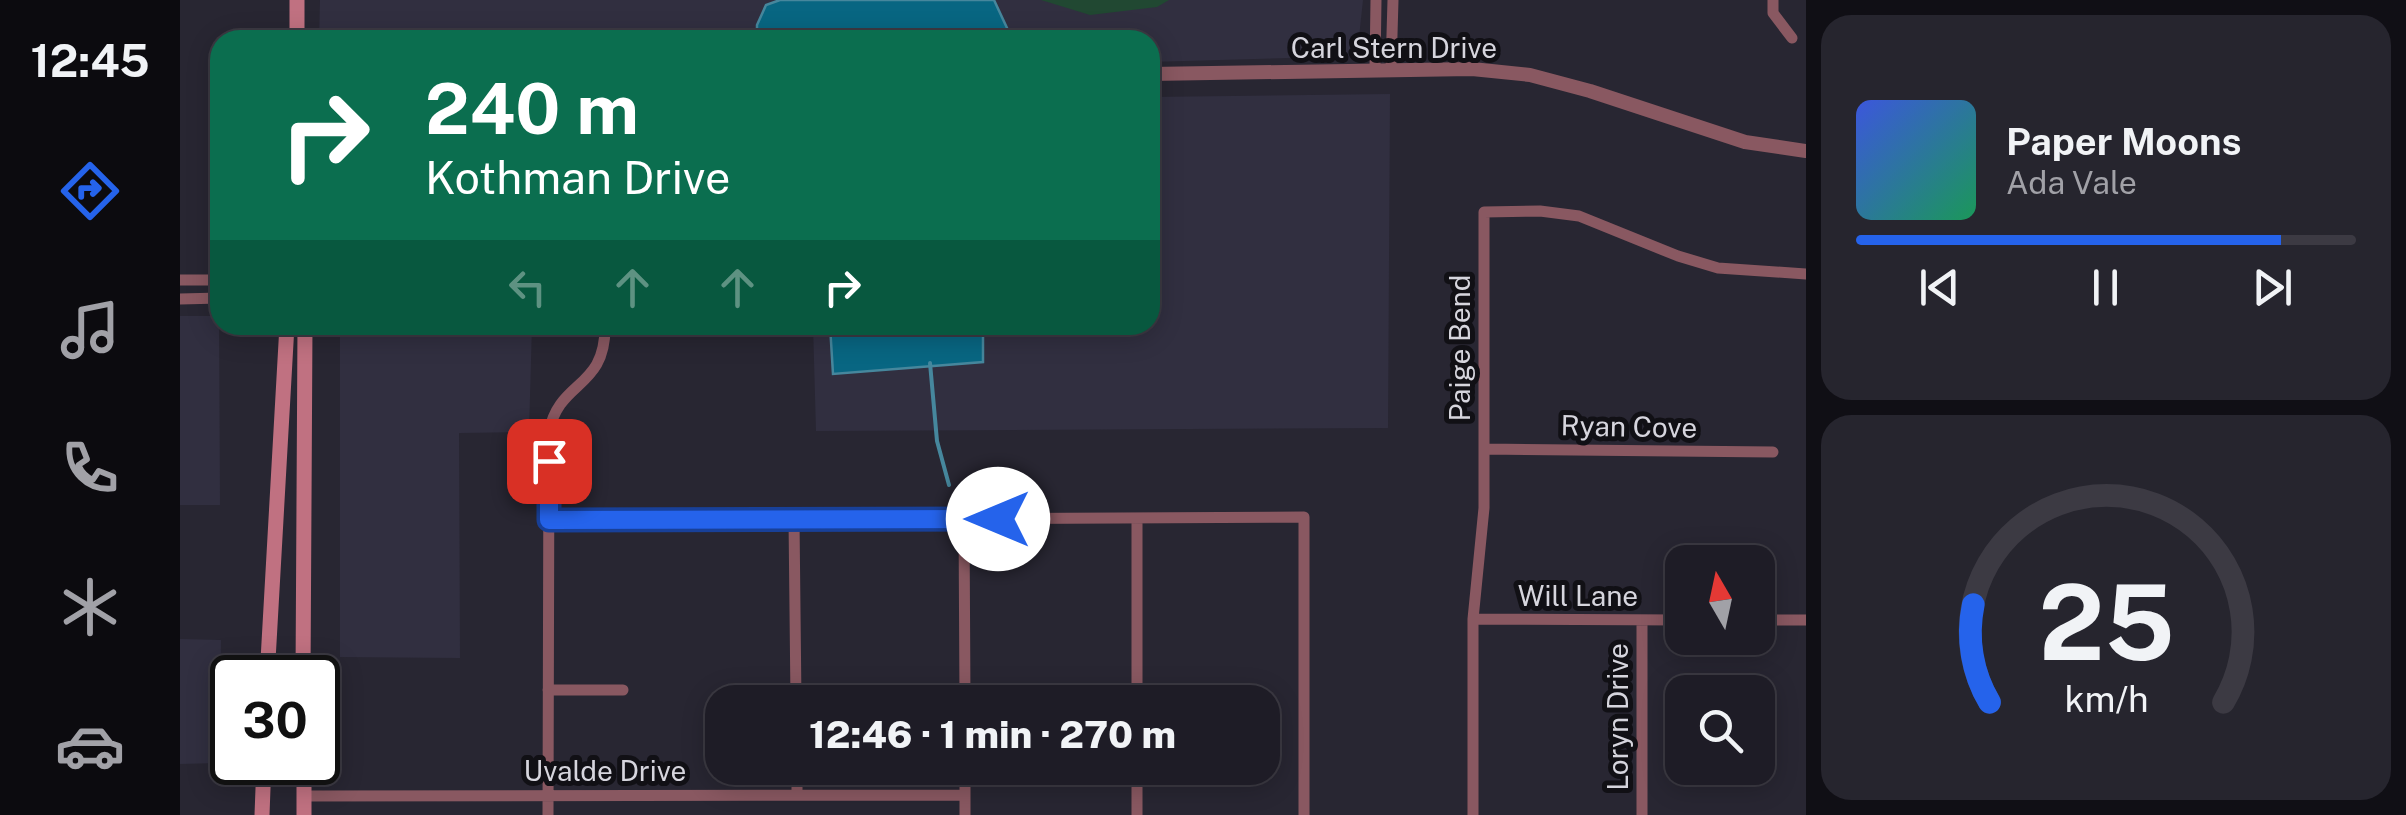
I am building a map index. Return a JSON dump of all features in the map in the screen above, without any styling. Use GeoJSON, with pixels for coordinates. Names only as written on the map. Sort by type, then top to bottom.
{"type":"FeatureCollection","features":[{"type":"Feature","properties":{"kind":"main road"},"geometry":{"type":"LineString","coordinates":[[297,0],[297,30]]}},
{"type":"Feature","properties":{"kind":"main road"},"geometry":{"type":"LineString","coordinates":[[269,655],[285,335]]}},
{"type":"Feature","properties":{"kind":"main road"},"geometry":{"type":"LineString","coordinates":[[303,655],[305,335]]}},
{"type":"Feature","properties":{"kind":"main road"},"geometry":{"type":"LineString","coordinates":[[262,815],[263,785]]}},
{"type":"Feature","properties":{"kind":"main road"},"geometry":{"type":"LineString","coordinates":[[304,785],[304,815]]}},
{"type":"Feature","properties":{"kind":"street"},"geometry":{"type":"LineString","coordinates":[[1375,69],[1376,0]]}},
{"type":"Feature","properties":{"kind":"street"},"geometry":{"type":"LineString","coordinates":[[1392,69],[1393,0]]}},
{"type":"Feature","properties":{"kind":"street"},"geometry":{"type":"LineString","coordinates":[[1773,0],[1773,13],[1792,38]]}},
{"type":"Feature","properties":{"kind":"street","name":"Carl Stern Drive"},"geometry":{"type":"LineString","coordinates":[[1160,74],[1472,69],[1530,75],[1576,86],[1745,142],[1806,151]]}},
{"type":"Feature","properties":{"kind":"street","name":"Paige Bend"},"geometry":{"type":"LineString","coordinates":[[1473,815],[1473,619],[1484,508],[1484,212],[1540,211],[1579,216],[1718,268],[1806,274]]}},
{"type":"Feature","properties":{"kind":"street"},"geometry":{"type":"LineString","coordinates":[[180,280],[210,280]]}},
{"type":"Feature","properties":{"kind":"street"},"geometry":{"type":"LineString","coordinates":[[180,299],[210,298]]}},
{"type":"Feature","properties":{"kind":"street"},"geometry":{"type":"LineString","coordinates":[[548,815],[552,419],[558,406],[601,361],[605,335]]}},
{"type":"Feature","properties":{"kind":"street","name":"Ryan Cove"},"geometry":{"type":"LineString","coordinates":[[1485,450],[1773,452]]}},
{"type":"Feature","properties":{"kind":"street"},"geometry":{"type":"LineString","coordinates":[[549,520],[1304,517],[1304,815]]}},
{"type":"Feature","properties":{"kind":"street"},"geometry":{"type":"LineString","coordinates":[[1137,518],[1137,685]]}},
{"type":"Feature","properties":{"kind":"street"},"geometry":{"type":"LineString","coordinates":[[964,519],[965,685]]}},
{"type":"Feature","properties":{"kind":"street"},"geometry":{"type":"LineString","coordinates":[[794,520],[796,685]]}},
{"type":"Feature","properties":{"kind":"street","name":"Will Lane"},"geometry":{"type":"LineString","coordinates":[[1473,619],[1665,620]]}},
{"type":"Feature","properties":{"kind":"street","name":"Loryn Drive"},"geometry":{"type":"LineString","coordinates":[[1642,620],[1642,815]]}},
{"type":"Feature","properties":{"kind":"street"},"geometry":{"type":"LineString","coordinates":[[1775,620],[1806,620]]}},
{"type":"Feature","properties":{"kind":"street"},"geometry":{"type":"LineString","coordinates":[[548,690],[623,690]]}},
{"type":"Feature","properties":{"kind":"street"},"geometry":{"type":"LineString","coordinates":[[797,785],[797,795]]}},
{"type":"Feature","properties":{"kind":"street"},"geometry":{"type":"LineString","coordinates":[[965,785],[966,815]]}},
{"type":"Feature","properties":{"kind":"street"},"geometry":{"type":"LineString","coordinates":[[1137,785],[1137,815]]}},
{"type":"Feature","properties":{"kind":"street","name":"Uvalde Drive"},"geometry":{"type":"LineString","coordinates":[[304,796],[965,794]]}},
{"type":"Feature","properties":{"kind":"shaded area"},"geometry":{"type":"Polygon","coordinates":[[[320,0],[1363,0],[1357,56],[1160,62],[1160,30],[319,30],[320,0]]]}},
{"type":"Feature","properties":{"kind":"shaded area"},"geometry":{"type":"Polygon","coordinates":[[[1390,94],[1388,428],[816,431],[813,335],[1160,335],[1160,97],[1390,94]]]}},
{"type":"Feature","properties":{"kind":"shaded area"},"geometry":{"type":"Polygon","coordinates":[[[180,316],[210,316],[210,335],[219,335],[220,505],[180,505],[180,316]]]}},
{"type":"Feature","properties":{"kind":"shaded area"},"geometry":{"type":"Polygon","coordinates":[[[340,335],[532,335],[529,432],[459,433],[460,658],[340,657],[340,335]]]}},
{"type":"Feature","properties":{"kind":"shaded area"},"geometry":{"type":"Polygon","coordinates":[[[180,639],[221,640],[221,655],[210,655],[210,763],[180,764],[180,639]]]}},
{"type":"Feature","properties":{"kind":"green space"},"geometry":{"type":"Polygon","coordinates":[[[1041,0],[1169,0],[1157,7],[1090,15],[1041,0]]]}},
{"type":"Feature","properties":{"kind":"water"},"geometry":{"type":"Polygon","coordinates":[[[780,0],[994,0],[1007,28],[757,30],[766,5],[780,0]]]}},
{"type":"Feature","properties":{"kind":"water"},"geometry":{"type":"Polygon","coordinates":[[[831,335],[983,335],[983,362],[833,374],[831,335]]]}},
{"type":"Feature","properties":{"kind":"waterway"},"geometry":{"type":"LineString","coordinates":[[930,363],[937,441],[949,485]]}},
{"type":"Feature","properties":{"kind":"route"},"geometry":{"type":"LineString","coordinates":[[549,461],[549,520],[998,519]]}}]}
